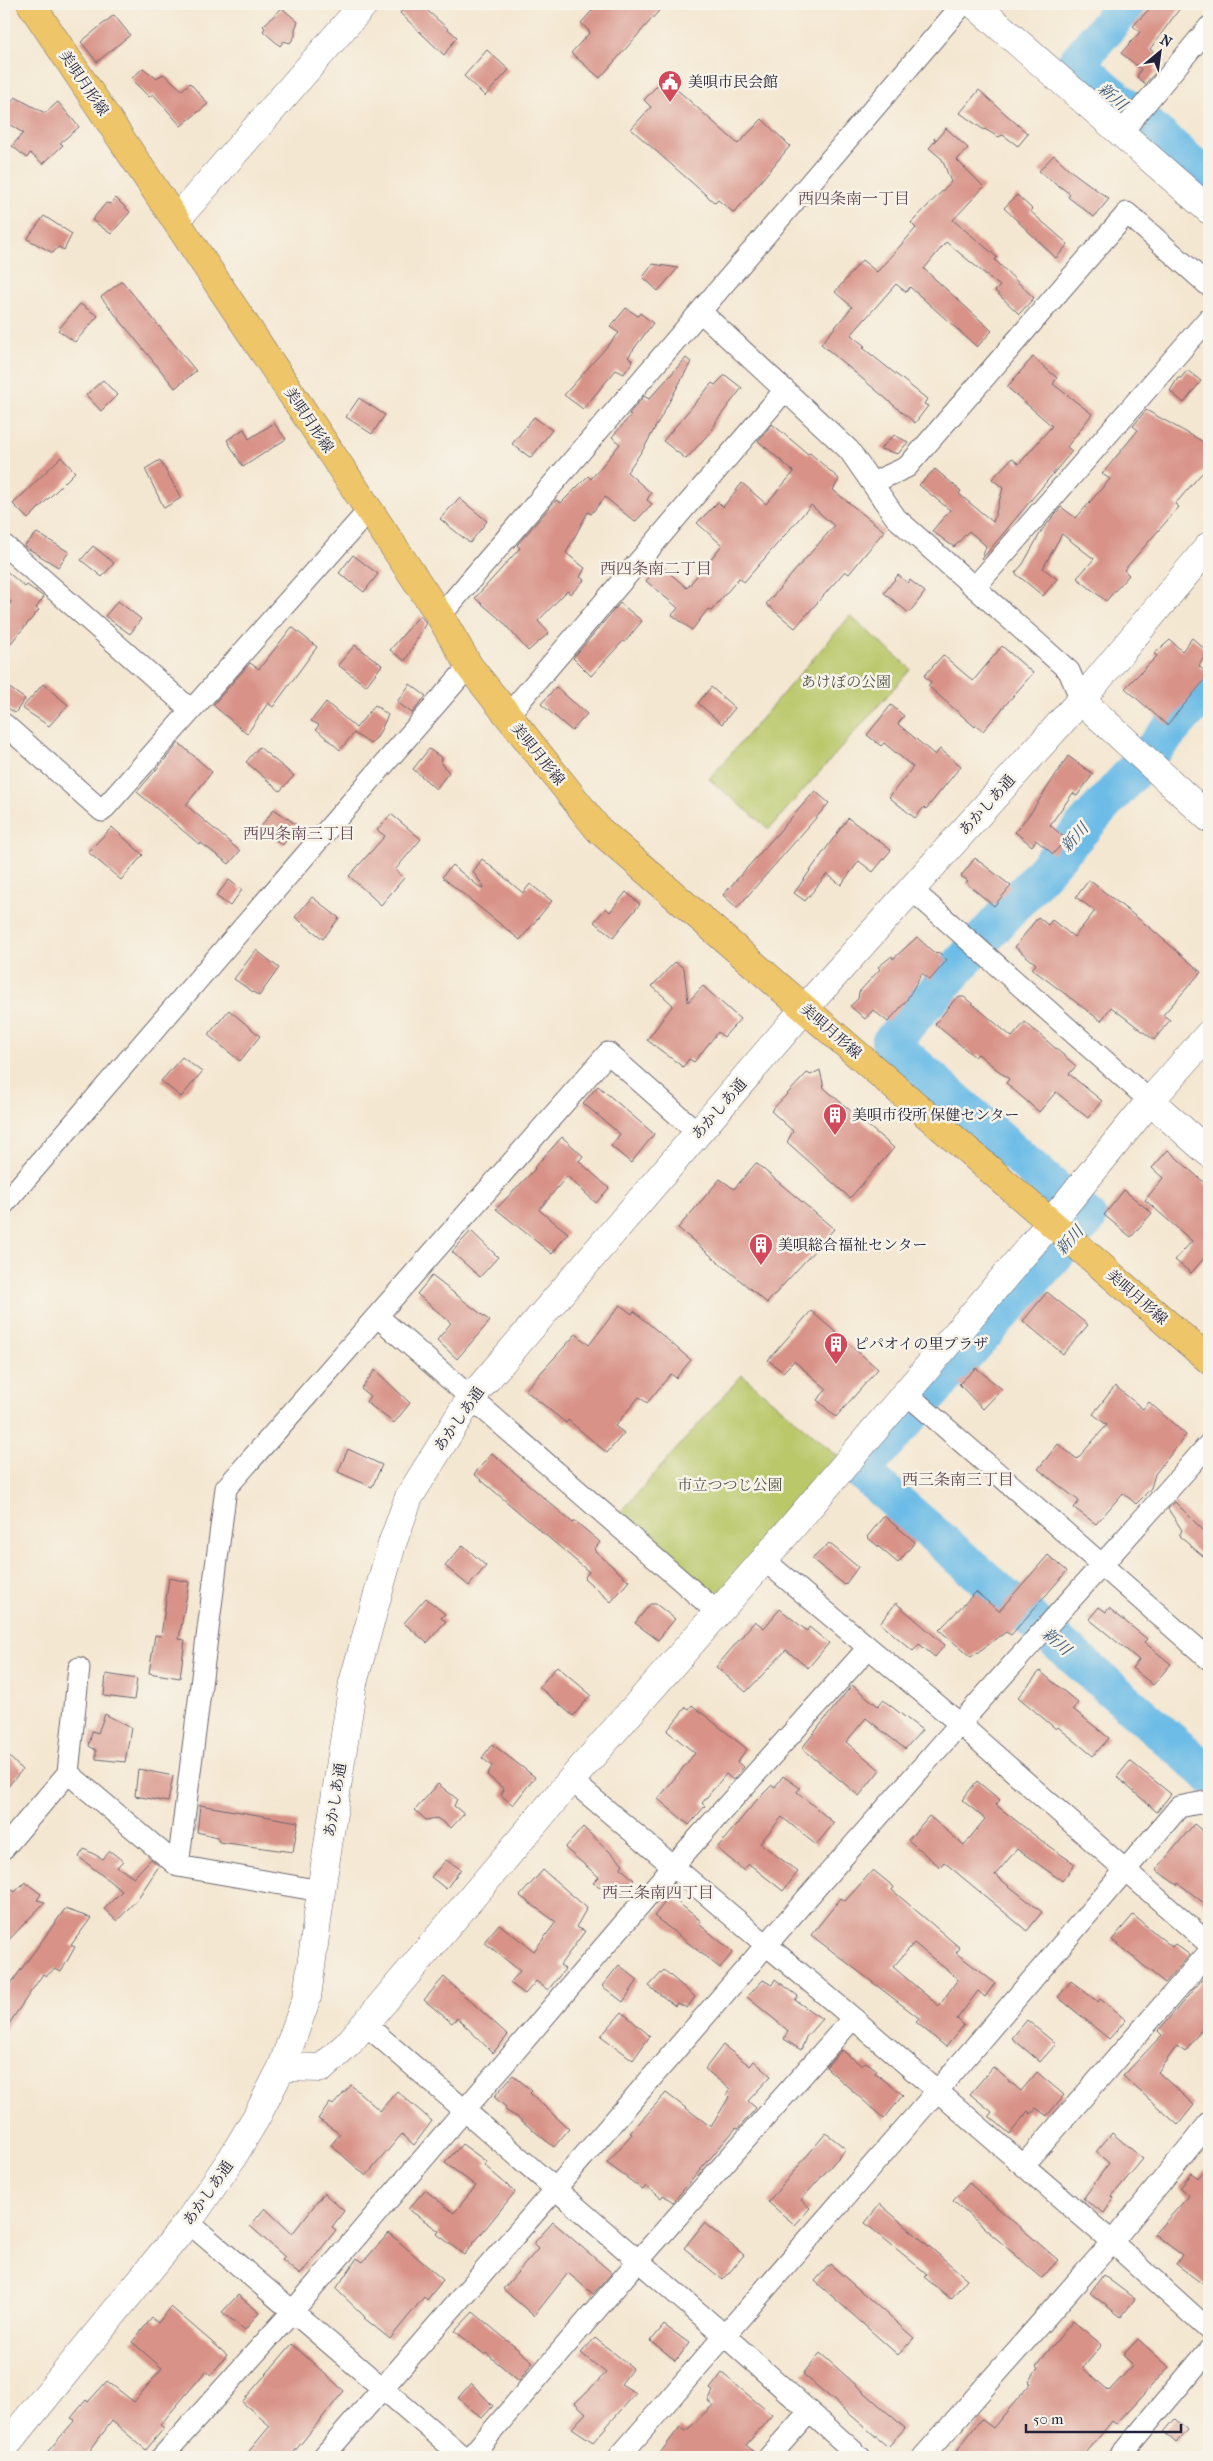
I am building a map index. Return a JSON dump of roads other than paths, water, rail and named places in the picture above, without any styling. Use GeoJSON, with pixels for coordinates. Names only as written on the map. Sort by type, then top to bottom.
{"type":"FeatureCollection","features":[{"type":"Feature","properties":{"kind":"main road","name":"美唄月形線"},"geometry":{"type":"LineString","coordinates":[[30,4],[440,616],[469,666],[598,829],[1209,1360]]}},
{"type":"Feature","properties":{"kind":"street"},"geometry":{"type":"LineString","coordinates":[[176,220],[364,4]]}},
{"type":"Feature","properties":{"kind":"street"},"geometry":{"type":"LineString","coordinates":[[440,616],[963,4]]}},
{"type":"Feature","properties":{"kind":"street"},"geometry":{"type":"LineString","coordinates":[[974,4],[1209,210]]}},
{"type":"Feature","properties":{"kind":"street"},"geometry":{"type":"LineString","coordinates":[[1121,133],[1209,27]]}},
{"type":"Feature","properties":{"kind":"street"},"geometry":{"type":"LineString","coordinates":[[872,483],[906,467],[1127,213],[1209,286]]}},
{"type":"Feature","properties":{"kind":"street"},"geometry":{"type":"LineString","coordinates":[[701,312],[849,450],[896,518],[1069,671],[1081,700],[1209,818]]}},
{"type":"Feature","properties":{"kind":"street"},"geometry":{"type":"LineString","coordinates":[[975,587],[1209,318]]}},
{"type":"Feature","properties":{"kind":"street"},"geometry":{"type":"LineString","coordinates":[[507,716],[785,390]]}},
{"type":"Feature","properties":{"kind":"street"},"geometry":{"type":"LineString","coordinates":[[4,724],[102,811],[368,510]]}},
{"type":"Feature","properties":{"kind":"street"},"geometry":{"type":"LineString","coordinates":[[4,545],[191,710]]}},
{"type":"Feature","properties":{"kind":"street","name":"あかしあ通"},"geometry":{"type":"LineString","coordinates":[[4,2448],[188,2222],[237,2150],[282,2067],[307,1997],[321,1891],[353,1683],[392,1544],[409,1497],[470,1399],[805,1008],[1081,700],[1209,546]]}},
{"type":"Feature","properties":{"kind":"street"},"geometry":{"type":"LineString","coordinates":[[4,1204],[469,666]]}},
{"type":"Feature","properties":{"kind":"street"},"geometry":{"type":"LineString","coordinates":[[911,889],[1209,1153]]}},
{"type":"Feature","properties":{"kind":"street"},"geometry":{"type":"LineString","coordinates":[[282,2067],[322,2068],[365,2024],[571,1780],[764,1560],[1209,1034]]}},
{"type":"Feature","properties":{"kind":"street"},"geometry":{"type":"LineString","coordinates":[[178,1866],[226,1488],[608,1053],[698,1133]]}},
{"type":"Feature","properties":{"kind":"street"},"geometry":{"type":"LineString","coordinates":[[377,1316],[470,1399],[717,1612]]}},
{"type":"Feature","properties":{"kind":"street"},"geometry":{"type":"LineString","coordinates":[[906,1393],[1209,1658]]}},
{"type":"Feature","properties":{"kind":"street"},"geometry":{"type":"LineString","coordinates":[[323,2457],[554,2188],[960,1724],[1104,1566],[1209,1444]]}},
{"type":"Feature","properties":{"kind":"street"},"geometry":{"type":"LineString","coordinates":[[764,1560],[960,1724],[1124,1871],[1209,1944]]}},
{"type":"Feature","properties":{"kind":"street"},"geometry":{"type":"LineString","coordinates":[[162,2457],[292,2311],[673,1866],[868,1648]]}},
{"type":"Feature","properties":{"kind":"street"},"geometry":{"type":"LineString","coordinates":[[4,1848],[68,1773],[79,1668]]}},
{"type":"Feature","properties":{"kind":"street"},"geometry":{"type":"LineString","coordinates":[[68,1773],[178,1866],[321,1891]]}},
{"type":"Feature","properties":{"kind":"street"},"geometry":{"type":"LineString","coordinates":[[571,1780],[768,1944],[938,2090],[1112,2242],[1209,2330]]}},
{"type":"Feature","properties":{"kind":"street"},"geometry":{"type":"LineString","coordinates":[[619,2457],[938,2090],[1179,1807],[1209,1801]]}},
{"type":"Feature","properties":{"kind":"street"},"geometry":{"type":"LineString","coordinates":[[1024,2165],[1209,1952]]}},
{"type":"Feature","properties":{"kind":"street"},"geometry":{"type":"LineString","coordinates":[[470,2457],[638,2261],[853,2018]]}},
{"type":"Feature","properties":{"kind":"street"},"geometry":{"type":"LineString","coordinates":[[365,2024],[724,2335],[860,2457]]}},
{"type":"Feature","properties":{"kind":"street"},"geometry":{"type":"LineString","coordinates":[[922,2457],[1112,2242],[1209,2123]]}},
{"type":"Feature","properties":{"kind":"street"},"geometry":{"type":"LineString","coordinates":[[188,2222],[463,2457]]}},
{"type":"Feature","properties":{"kind":"street"},"geometry":{"type":"LineString","coordinates":[[1119,2457],[1209,2350]]}},
{"type":"Feature","properties":{"kind":"street"},"geometry":{"type":"LineString","coordinates":[[769,2457],[809,2412]]}},
{"type":"Feature","properties":{"kind":"waterway","name":"新川"},"geometry":{"type":"LineString","coordinates":[[1127,4],[1076,63],[1209,180]]}},
{"type":"Feature","properties":{"kind":"waterway","name":"新川"},"geometry":{"type":"LineString","coordinates":[[1209,687],[890,1043],[1088,1218],[861,1471],[1209,1774]]}},
{"type":"Feature","properties":{"kind":"place","name":"美唄市民会館"},"geometry":{"type":"Point","coordinates":[670,103]}},
{"type":"Feature","properties":{"kind":"place","name":"美唄市役所 保健センター"},"geometry":{"type":"Point","coordinates":[835,1136]}},
{"type":"Feature","properties":{"kind":"place","name":"美唄総合福祉センター"},"geometry":{"type":"Point","coordinates":[761,1266]}},
{"type":"Feature","properties":{"kind":"place","name":"ピパオイの里プラザ"},"geometry":{"type":"Point","coordinates":[836,1365]}},
{"type":"Feature","properties":{"kind":"district","name":"西四条南一丁目"},"geometry":{"type":"Point","coordinates":[854,198]}},
{"type":"Feature","properties":{"kind":"district","name":"西四条南二丁目"},"geometry":{"type":"Point","coordinates":[656,568]}},
{"type":"Feature","properties":{"kind":"district","name":"西四条南三丁目"},"geometry":{"type":"Point","coordinates":[299,833]}},
{"type":"Feature","properties":{"kind":"district","name":"西三条南三丁目"},"geometry":{"type":"Point","coordinates":[958,1479]}},
{"type":"Feature","properties":{"kind":"district","name":"西三条南四丁目"},"geometry":{"type":"Point","coordinates":[658,1892]}},
{"type":"Feature","properties":{"kind":"park label","name":"あけぼの公園"},"geometry":{"type":"Point","coordinates":[846,682]}},
{"type":"Feature","properties":{"kind":"park label","name":"市立つつじ公園"},"geometry":{"type":"Point","coordinates":[730,1485]}}]}
